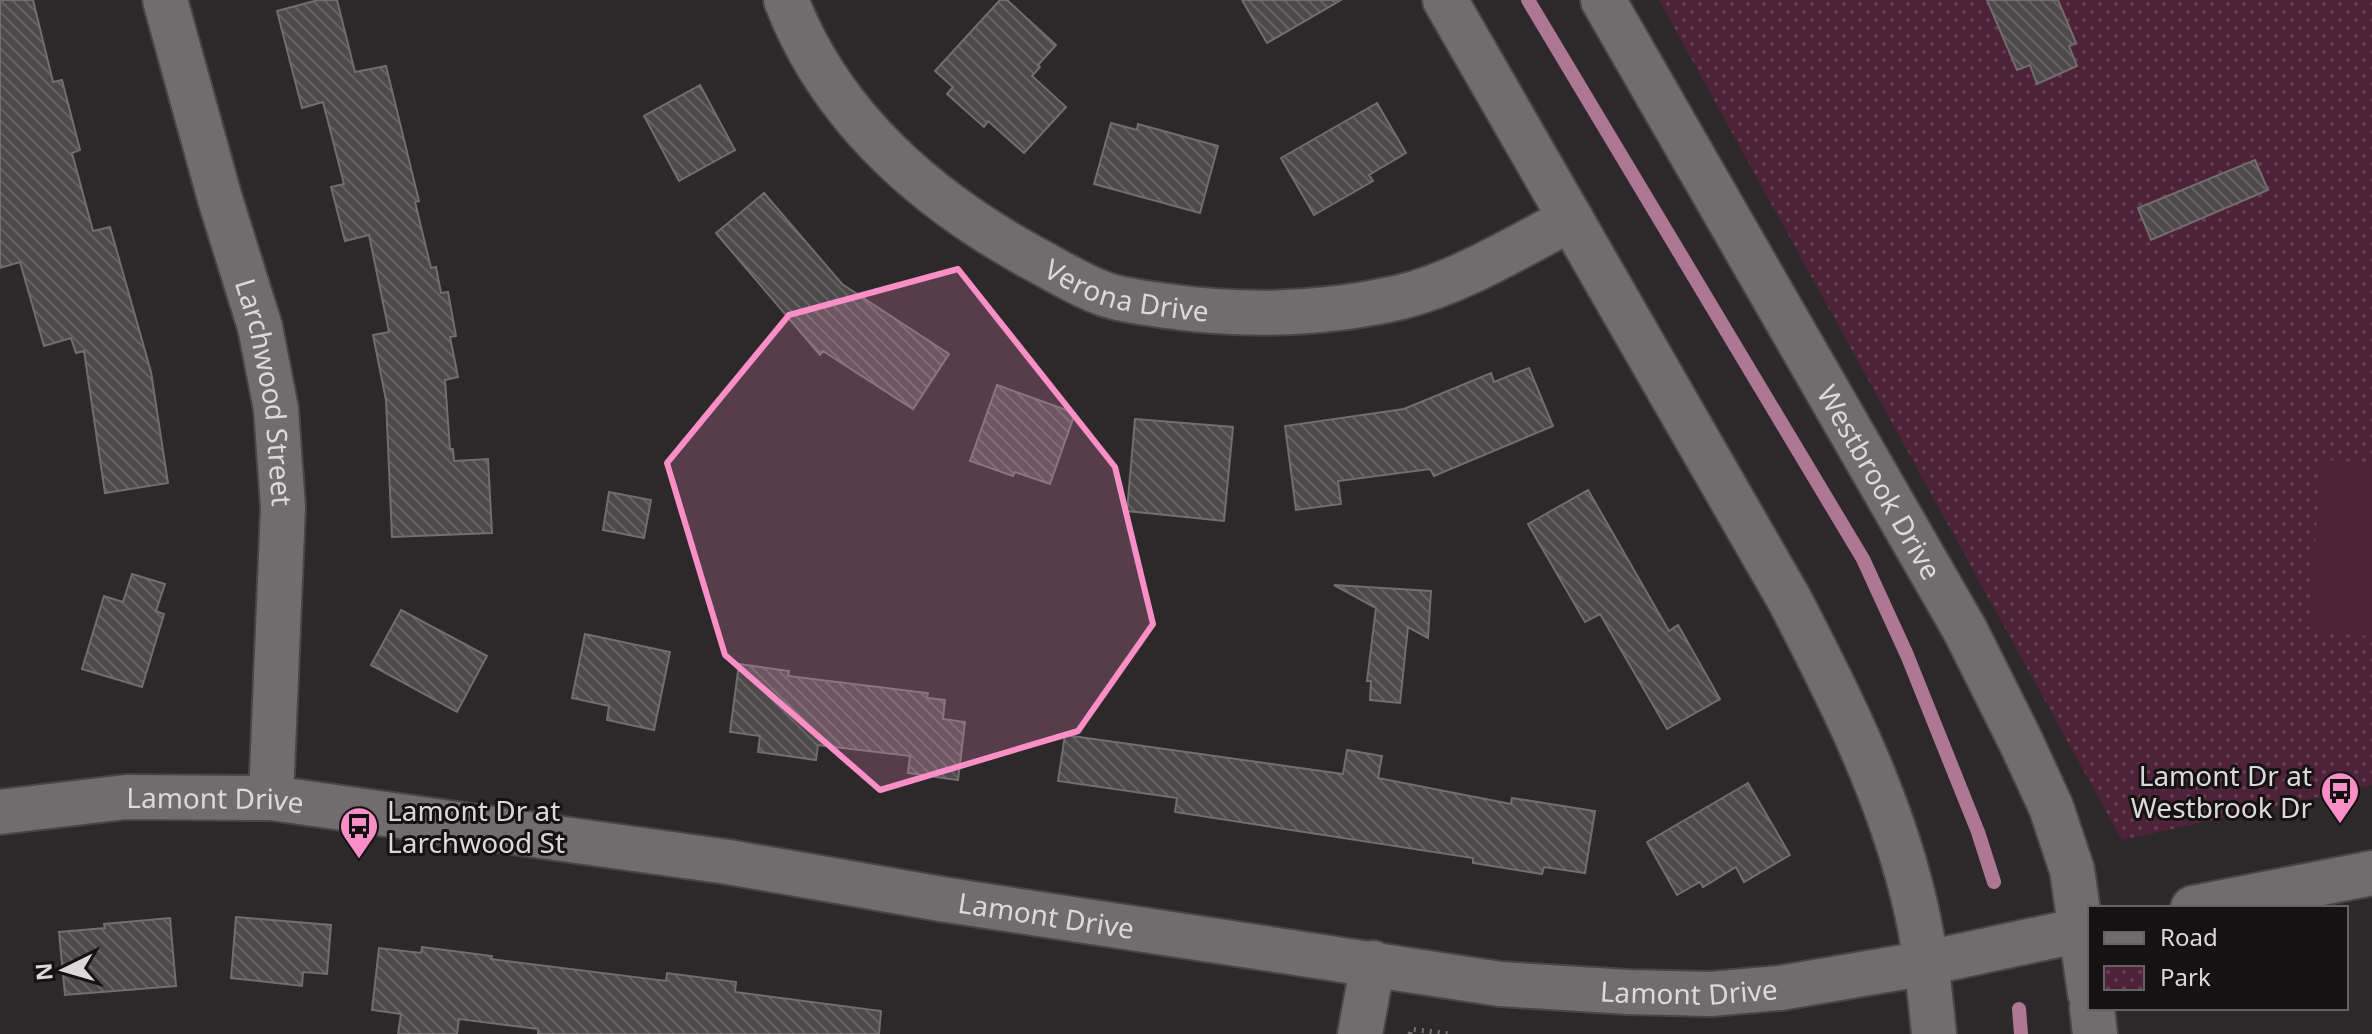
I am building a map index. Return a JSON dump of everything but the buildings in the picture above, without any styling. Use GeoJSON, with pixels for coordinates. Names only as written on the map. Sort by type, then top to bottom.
{"type":"FeatureCollection","features":[{"type":"Feature","properties":{"kind":"street","name":"Larchwood Street"},"geometry":{"type":"LineString","coordinates":[[165,0],[220,199],[260,327],[276,409],[283,507],[271,798]]}},
{"type":"Feature","properties":{"kind":"street","name":"Verona Drive"},"geometry":{"type":"LineString","coordinates":[[786,0],[797,29],[817,65],[877,144],[908,174],[961,214],[1011,246],[1109,296],[1201,311],[1254,315],[1336,309],[1403,296],[1447,281],[1571,219]]}},
{"type":"Feature","properties":{"kind":"street"},"geometry":{"type":"LineString","coordinates":[[1445,0],[1789,599],[1834,686],[1878,787],[1902,857],[1927,963],[1934,1034]]}},
{"type":"Feature","properties":{"kind":"street","name":"Westbrook Drive"},"geometry":{"type":"LineString","coordinates":[[1603,0],[1965,630],[2051,807],[2072,870],[2086,929],[2088,961]]}},
{"type":"Feature","properties":{"kind":"street","name":"Lamont Drive"},"geometry":{"type":"LineString","coordinates":[[0,812],[126,797],[271,798],[712,860],[941,899],[1500,984],[1710,994],[1780,988],[1927,963],[2086,929]]}},
{"type":"Feature","properties":{"kind":"street"},"geometry":{"type":"LineString","coordinates":[[2203,906],[2372,873]]}},
{"type":"Feature","properties":{"kind":"street"},"geometry":{"type":"LineString","coordinates":[[1360,1034],[1373,963]]}},
{"type":"Feature","properties":{"kind":"street"},"geometry":{"type":"LineString","coordinates":[[2092,1010],[2095,1034]]}},
{"type":"Feature","properties":{"kind":"path"},"geometry":{"type":"LineString","coordinates":[[1410,1034],[1411,1029],[1449,1034]]}},
{"type":"Feature","properties":{"kind":"highlighted area"},"geometry":{"type":"Polygon","coordinates":[[[958,269],[1115,467],[1153,624],[1078,731],[880,790],[725,655],[667,463],[789,315],[958,269]]]}},
{"type":"Feature","properties":{"kind":"green space"},"geometry":{"type":"Polygon","coordinates":[[[1659,0],[2372,0],[2372,785],[2122,840],[1659,0]]]}},
{"type":"Feature","properties":{"kind":"green space"},"geometry":{"type":"Polygon","coordinates":[[[2321,460],[2372,463],[2372,636],[2309,632],[2321,460]]]}},
{"type":"Feature","properties":{"kind":"waterway"},"geometry":{"type":"LineString","coordinates":[[1528,0],[1863,559],[1907,655],[1978,832],[1994,882]]}},
{"type":"Feature","properties":{"kind":"waterway"},"geometry":{"type":"LineString","coordinates":[[2019,1009],[2021,1034]]}},
{"type":"Feature","properties":{"kind":"place","name":"Lamont Dr at Westbrook Dr"},"geometry":{"type":"Point","coordinates":[2340,825]}},
{"type":"Feature","properties":{"kind":"place","name":"Lamont Dr at Larchwood St"},"geometry":{"type":"Point","coordinates":[359,860]}}]}
